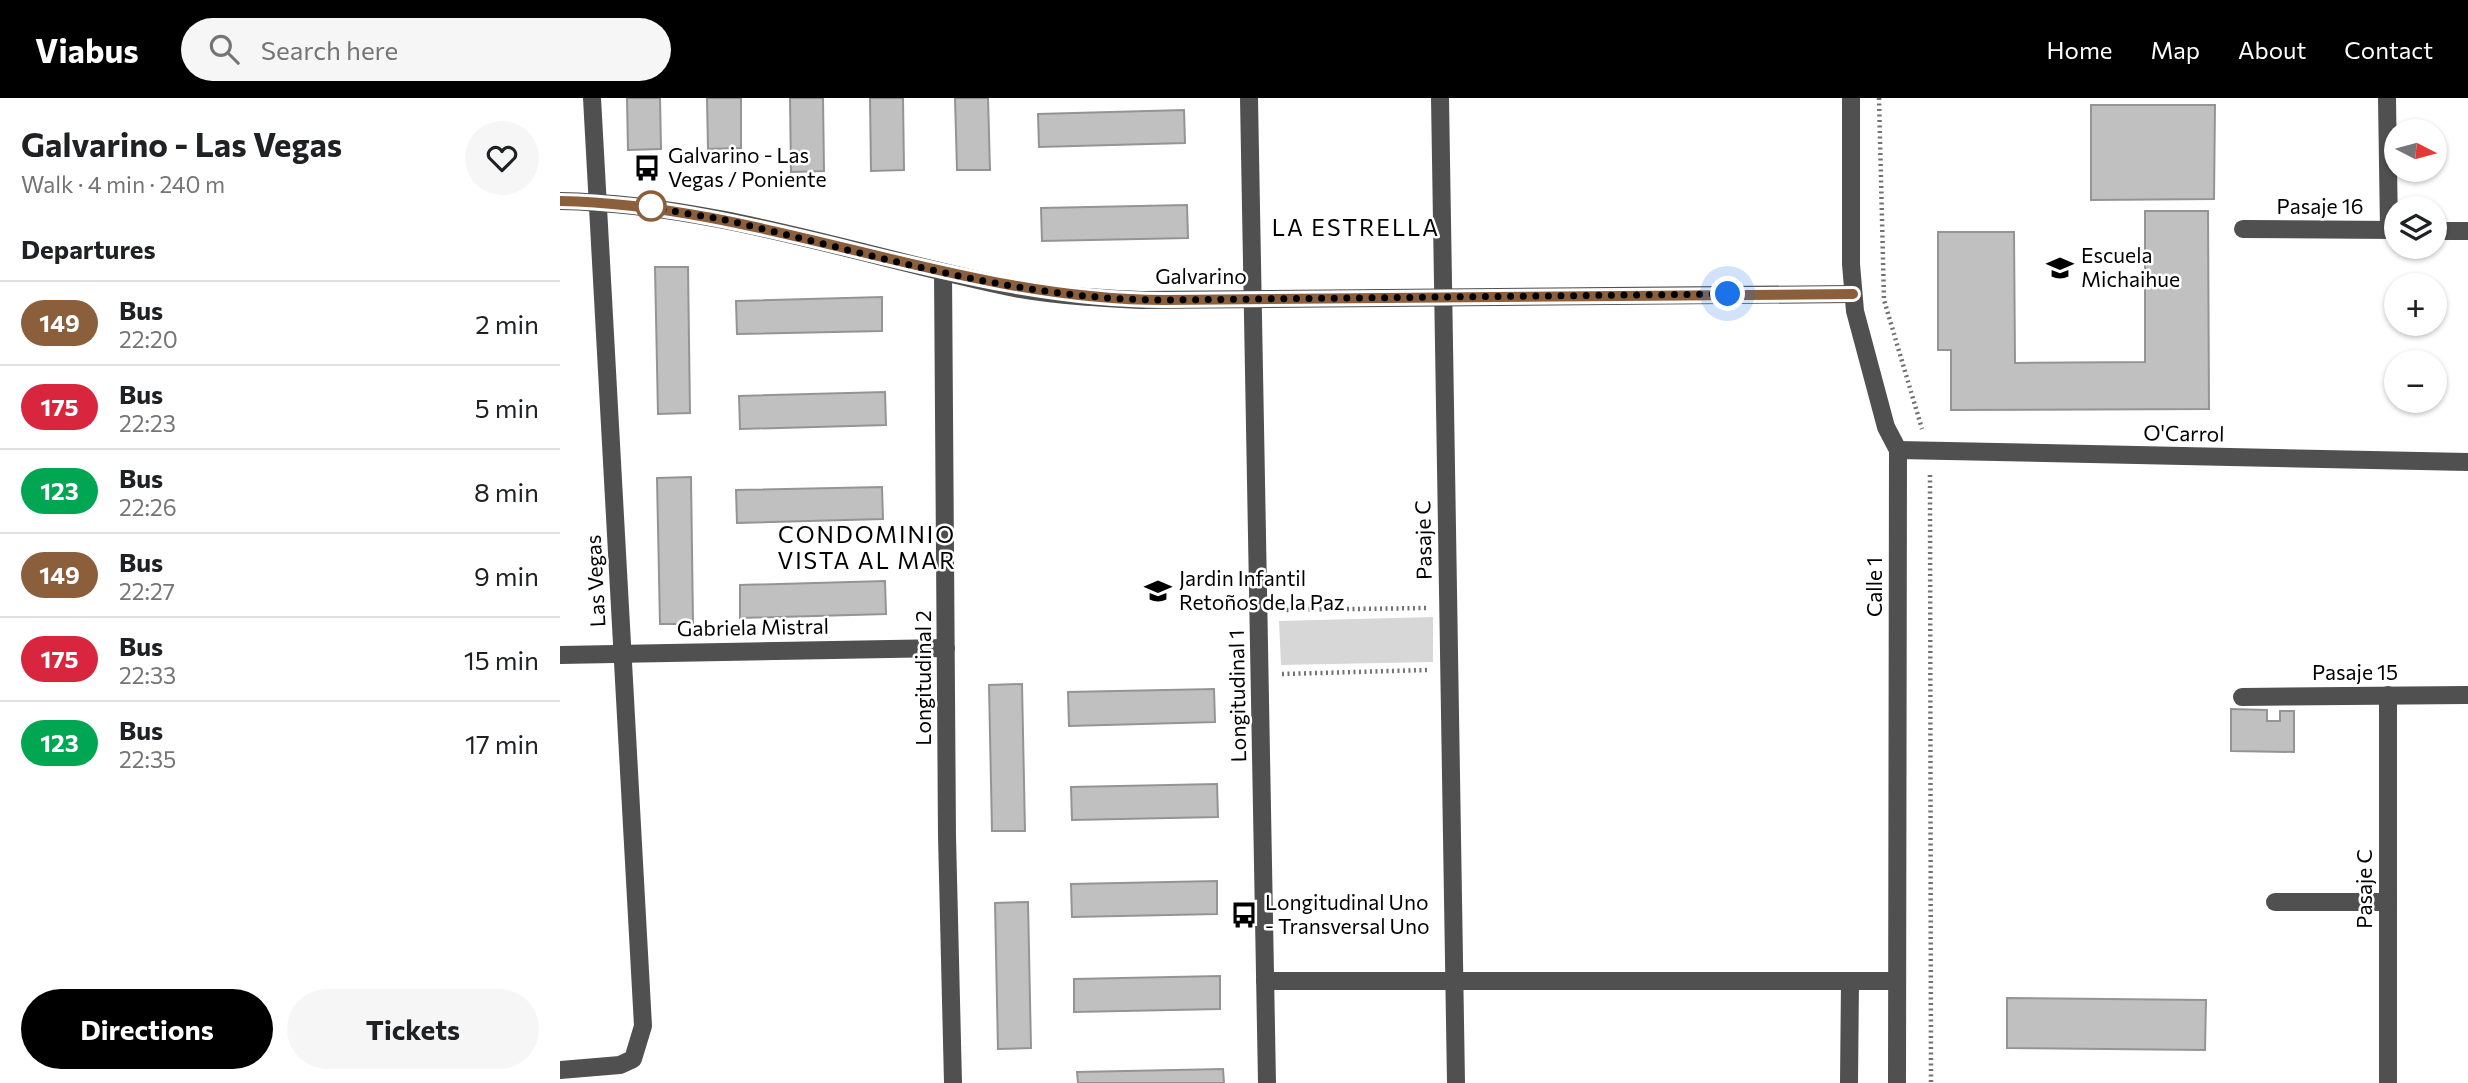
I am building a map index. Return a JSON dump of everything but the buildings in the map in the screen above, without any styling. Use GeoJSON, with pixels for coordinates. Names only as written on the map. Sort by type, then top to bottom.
{"type":"FeatureCollection","features":[{"type":"Feature","properties":{"kind":"street","name":"Las Vegas"},"geometry":{"type":"LineString","coordinates":[[560,1070],[620,1065],[633,1059],[643,1026],[592,98]]}},
{"type":"Feature","properties":{"kind":"street","name":"Longitudinal 1"},"geometry":{"type":"LineString","coordinates":[[1249,98],[1267,1083]]}},
{"type":"Feature","properties":{"kind":"street","name":"Pasaje C"},"geometry":{"type":"LineString","coordinates":[[1440,98],[1456,1083]]}},
{"type":"Feature","properties":{"kind":"street","name":"Calle 1"},"geometry":{"type":"LineString","coordinates":[[1851,98],[1853,294],[1858,330],[1879,403],[1886,427],[1898,450],[1897,1083]]}},
{"type":"Feature","properties":{"kind":"street"},"geometry":{"type":"LineString","coordinates":[[2387,98],[2391,196]]}},
{"type":"Feature","properties":{"kind":"street","name":"Galvarino"},"geometry":{"type":"LineString","coordinates":[[560,201],[669,209],[1021,289],[1085,297],[1253,299],[1853,294]]}},
{"type":"Feature","properties":{"kind":"street","name":"Pasaje 16"},"geometry":{"type":"LineString","coordinates":[[2243,229],[2384,230]]}},
{"type":"Feature","properties":{"kind":"street"},"geometry":{"type":"LineString","coordinates":[[2447,231],[2468,231]]}},
{"type":"Feature","properties":{"kind":"street","name":"Longitudinal 2"},"geometry":{"type":"LineString","coordinates":[[943,272],[953,1083]]}},
{"type":"Feature","properties":{"kind":"street","name":"O'Carrol"},"geometry":{"type":"LineString","coordinates":[[1898,450],[2468,462]]}},
{"type":"Feature","properties":{"kind":"street","name":"Gabriela Mistral"},"geometry":{"type":"LineString","coordinates":[[560,654],[946,648]]}},
{"type":"Feature","properties":{"kind":"street","name":"Pasaje C"},"geometry":{"type":"LineString","coordinates":[[2388,695],[2388,1083]]}},
{"type":"Feature","properties":{"kind":"street","name":"Pasaje 15"},"geometry":{"type":"LineString","coordinates":[[2242,697],[2468,695]]}},
{"type":"Feature","properties":{"kind":"street"},"geometry":{"type":"LineString","coordinates":[[2275,902],[2388,902]]}},
{"type":"Feature","properties":{"kind":"street"},"geometry":{"type":"LineString","coordinates":[[1265,981],[1897,981]]}},
{"type":"Feature","properties":{"kind":"street"},"geometry":{"type":"LineString","coordinates":[[1849,1083],[1850,981]]}},
{"type":"Feature","properties":{"kind":"path"},"geometry":{"type":"LineString","coordinates":[[1259,610],[1448,608]]}},
{"type":"Feature","properties":{"kind":"path"},"geometry":{"type":"LineString","coordinates":[[1260,675],[1449,669]]}},
{"type":"Feature","properties":{"kind":"shaded area"},"geometry":{"type":"Polygon","coordinates":[[[1433,617],[1433,662],[1281,665],[1279,621],[1433,617]]]}},
{"type":"Feature","properties":{"kind":"bus line","name":"149"},"geometry":{"type":"LineString","coordinates":[[560,201],[669,209],[1021,289],[1085,297],[1164,300],[1853,294]]}},
{"type":"Feature","properties":{"kind":"place","name":"Galvarino - Las Vegas / Poniente"},"geometry":{"type":"Point","coordinates":[647,168]}},
{"type":"Feature","properties":{"kind":"place","name":"Escuela Michaihue"},"geometry":{"type":"Point","coordinates":[2060,268]}},
{"type":"Feature","properties":{"kind":"place","name":"Jardin Infantil Retoños de la Paz"},"geometry":{"type":"Point","coordinates":[1158,591]}},
{"type":"Feature","properties":{"kind":"place","name":"Longitudinal Uno - Transversal Uno"},"geometry":{"type":"Point","coordinates":[1244,915]}},
{"type":"Feature","properties":{"kind":"district","name":"LA ESTRELLA"},"geometry":{"type":"Point","coordinates":[1356,228]}},
{"type":"Feature","properties":{"kind":"district","name":"CONDOMINIO VISTA AL MAR"},"geometry":{"type":"Point","coordinates":[867,548]}},
{"type":"Feature","properties":{"kind":"route"},"geometry":{"type":"LineString","coordinates":[[651,206],[724,220],[1021,289],[1085,297],[1164,300],[1728,294]]}}]}
